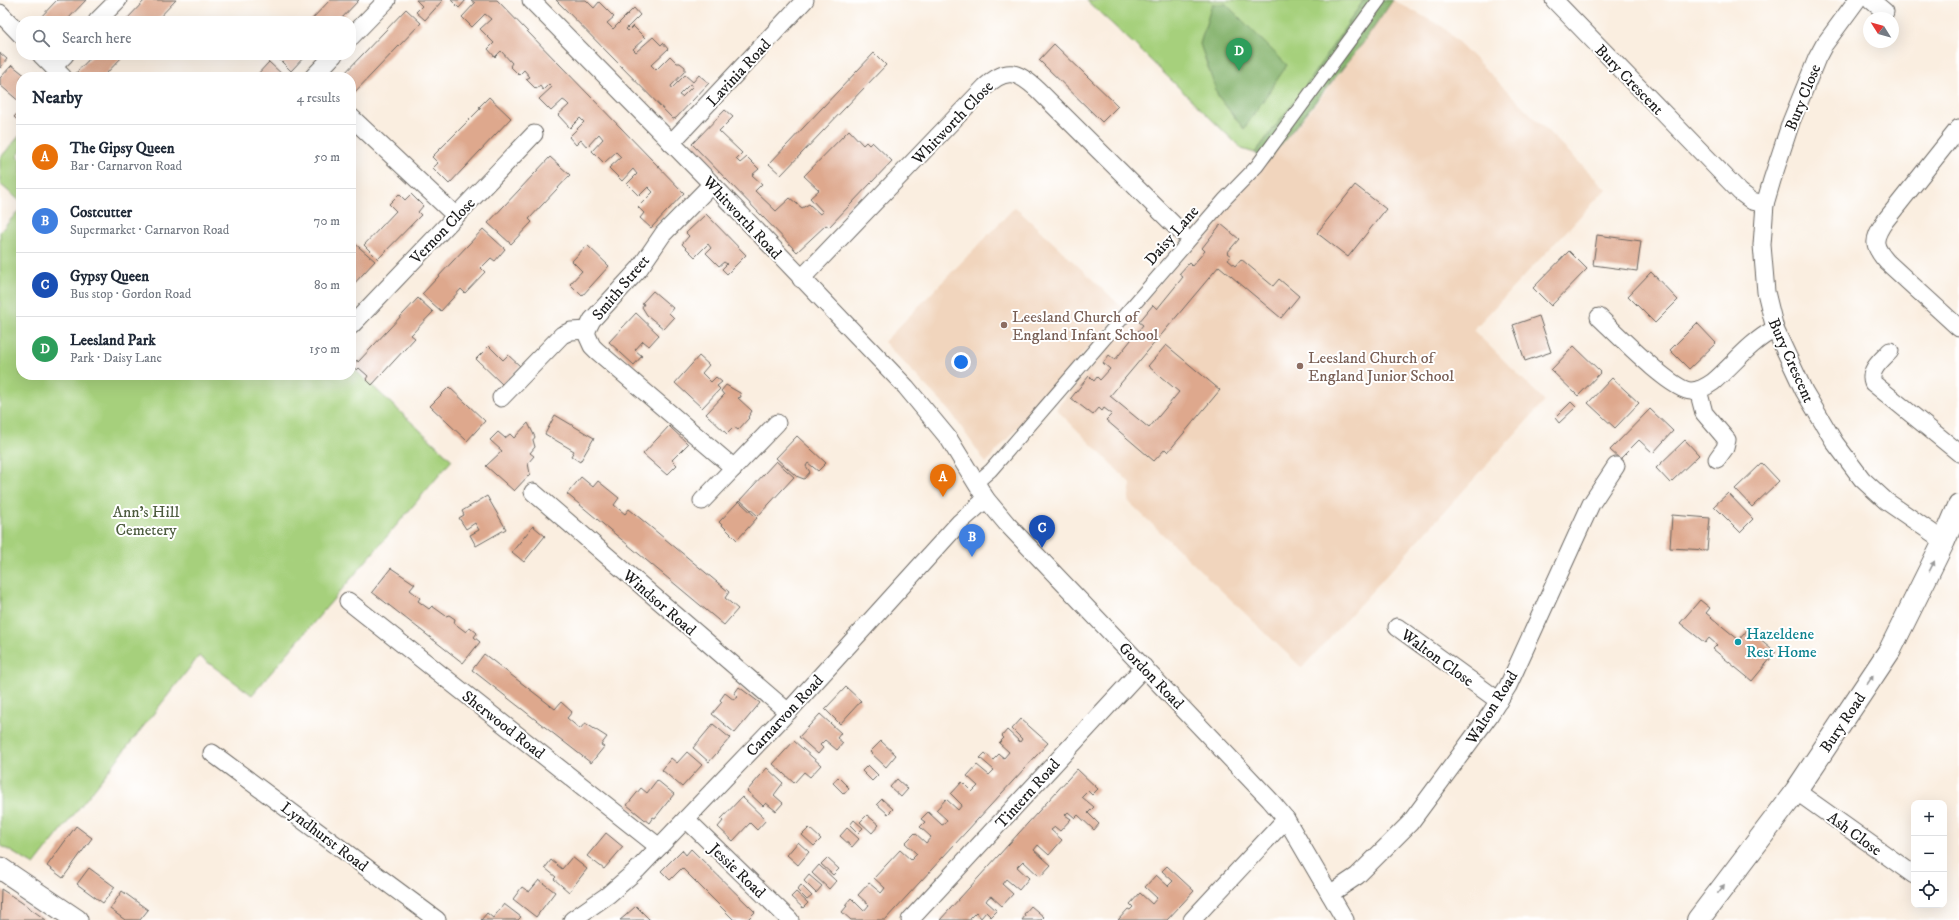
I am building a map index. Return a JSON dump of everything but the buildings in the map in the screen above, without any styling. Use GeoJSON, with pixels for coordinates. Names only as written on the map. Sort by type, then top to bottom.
{"type":"FeatureCollection","features":[{"type":"Feature","properties":{"kind":"main road","name":"Bury Road"},"geometry":{"type":"LineString","coordinates":[[1698,920],[1796,791],[1890,650],[1944,541],[1959,506]]}},
{"type":"Feature","properties":{"kind":"street"},"geometry":{"type":"LineString","coordinates":[[103,16],[118,0]]}},
{"type":"Feature","properties":{"kind":"street"},"geometry":{"type":"LineString","coordinates":[[356,32],[387,0]]}},
{"type":"Feature","properties":{"kind":"street","name":"Whitworth Road"},"geometry":{"type":"LineString","coordinates":[[531,0],[712,184],[906,387],[949,438]]}},
{"type":"Feature","properties":{"kind":"street","name":"Lavinia Road"},"geometry":{"type":"LineString","coordinates":[[671,143],[805,0]]}},
{"type":"Feature","properties":{"kind":"street","name":"Daisy Lane"},"geometry":{"type":"LineString","coordinates":[[976,484],[991,470],[1225,199],[1257,166],[1379,0]]}},
{"type":"Feature","properties":{"kind":"street","name":"Bury Crescent"},"geometry":{"type":"LineString","coordinates":[[1554,0],[1740,192],[1752,201],[1765,204],[1762,245],[1766,292],[1775,329],[1814,408],[1835,443],[1852,468],[1862,479],[1886,501],[1944,541]]}},
{"type":"Feature","properties":{"kind":"street","name":"Bury Close"},"geometry":{"type":"LineString","coordinates":[[1765,204],[1787,135],[1817,58],[1824,45],[1857,0]]}},
{"type":"Feature","properties":{"kind":"street"},"geometry":{"type":"LineString","coordinates":[[1871,0],[1885,12]]}},
{"type":"Feature","properties":{"kind":"street"},"geometry":{"type":"LineString","coordinates":[[0,14],[16,30]]}},
{"type":"Feature","properties":{"kind":"street"},"geometry":{"type":"LineString","coordinates":[[46,60],[58,72],[62,60]]}},
{"type":"Feature","properties":{"kind":"street"},"geometry":{"type":"LineString","coordinates":[[318,72],[329,60]]}},
{"type":"Feature","properties":{"kind":"street","name":"Whitworth Close"},"geometry":{"type":"LineString","coordinates":[[801,278],[985,87],[999,75],[1007,73],[1023,77],[1038,89],[1181,232]]}},
{"type":"Feature","properties":{"kind":"street"},"geometry":{"type":"LineString","coordinates":[[356,122],[456,216]]}},
{"type":"Feature","properties":{"kind":"street"},"geometry":{"type":"LineString","coordinates":[[1959,128],[1885,221],[1875,242],[1879,253],[1959,328]]}},
{"type":"Feature","properties":{"kind":"street","name":"Vernon Close"},"geometry":{"type":"LineString","coordinates":[[356,321],[534,134]]}},
{"type":"Feature","properties":{"kind":"street","name":"Smith Street"},"geometry":{"type":"LineString","coordinates":[[712,184],[663,234],[639,269],[596,315],[587,330],[588,341],[597,351],[734,468]]}},
{"type":"Feature","properties":{"kind":"street"},"geometry":{"type":"LineString","coordinates":[[1599,317],[1668,380],[1682,389],[1691,391],[1698,390],[1713,382],[1760,337],[1775,329]]}},
{"type":"Feature","properties":{"kind":"street"},"geometry":{"type":"LineString","coordinates":[[501,398],[562,335],[571,331],[587,330]]}},
{"type":"Feature","properties":{"kind":"street"},"geometry":{"type":"LineString","coordinates":[[1890,351],[1873,371],[1870,377],[1872,383],[1959,453]]}},
{"type":"Feature","properties":{"kind":"street"},"geometry":{"type":"LineString","coordinates":[[1698,390],[1704,413],[1727,440],[1725,448],[1716,459]]}},
{"type":"Feature","properties":{"kind":"street"},"geometry":{"type":"LineString","coordinates":[[702,501],[777,423]]}},
{"type":"Feature","properties":{"kind":"street","name":"Gordon Road"},"geometry":{"type":"LineString","coordinates":[[949,438],[986,499],[1018,535],[1213,738],[1286,819],[1345,920]]}},
{"type":"Feature","properties":{"kind":"street","name":"Walton Road"},"geometry":{"type":"LineString","coordinates":[[1330,894],[1357,876],[1410,824],[1499,701],[1508,686],[1591,504],[1616,466]]}},
{"type":"Feature","properties":{"kind":"street","name":"Windsor Road"},"geometry":{"type":"LineString","coordinates":[[533,492],[788,712]]}},
{"type":"Feature","properties":{"kind":"street","name":"Carnarvon Road"},"geometry":{"type":"LineString","coordinates":[[572,920],[620,885],[659,847],[788,712],[960,522],[986,499]]}},
{"type":"Feature","properties":{"kind":"street","name":"Sherwood Road"},"geometry":{"type":"LineString","coordinates":[[348,601],[659,847]]}},
{"type":"Feature","properties":{"kind":"street","name":"Walton Close"},"geometry":{"type":"LineString","coordinates":[[1397,627],[1499,701]]}},
{"type":"Feature","properties":{"kind":"street","name":"Tintern Road"},"geometry":{"type":"LineString","coordinates":[[910,920],[1144,667]]}},
{"type":"Feature","properties":{"kind":"street","name":"Lyndhurst Road"},"geometry":{"type":"LineString","coordinates":[[212,753],[437,920]]}},
{"type":"Feature","properties":{"kind":"street","name":"Ash Close"},"geometry":{"type":"LineString","coordinates":[[1796,791],[1911,873]]}},
{"type":"Feature","properties":{"kind":"street","name":"Jessie Road"},"geometry":{"type":"LineString","coordinates":[[686,819],[790,920]]}},
{"type":"Feature","properties":{"kind":"street"},"geometry":{"type":"LineString","coordinates":[[1192,920],[1286,819]]}},
{"type":"Feature","properties":{"kind":"street"},"geometry":{"type":"LineString","coordinates":[[0,868],[77,920]]}},
{"type":"Feature","properties":{"kind":"shaded area","name":"Leesland Church of England Junior School"},"geometry":{"type":"Polygon","coordinates":[[[1393,0],[1443,27],[1606,189],[1473,330],[1545,401],[1302,668],[1128,501],[1131,484],[1056,409],[1145,300],[1266,163],[1319,100],[1364,42],[1393,0]]]}},
{"type":"Feature","properties":{"kind":"shaded area","name":"Leesland Church of England Infant School"},"geometry":{"type":"Polygon","coordinates":[[[1015,207],[1123,308],[986,463],[950,411],[884,342],[1015,207]]]}},
{"type":"Feature","properties":{"kind":"green space"},"geometry":{"type":"Polygon","coordinates":[[[1086,0],[1364,0],[1298,97],[1255,153],[1242,149],[1135,45],[1086,0]]]}},
{"type":"Feature","properties":{"kind":"green space"},"geometry":{"type":"Polygon","coordinates":[[[1364,0],[1393,0],[1364,42],[1266,163],[1255,153],[1298,97],[1364,0]]]}},
{"type":"Feature","properties":{"kind":"green space"},"geometry":{"type":"Polygon","coordinates":[[[1212,4],[1226,4],[1287,65],[1244,129],[1218,96],[1200,44],[1212,4]]]}},
{"type":"Feature","properties":{"kind":"green space"},"geometry":{"type":"Polygon","coordinates":[[[16,140],[16,198],[0,184],[0,158],[16,140]]]}},
{"type":"Feature","properties":{"kind":"green space","name":"Ann's Hill Cemetery"},"geometry":{"type":"Polygon","coordinates":[[[16,214],[16,380],[356,380],[356,371],[452,460],[252,695],[199,656],[34,865],[0,845],[0,232],[16,214]]]}},
{"type":"Feature","properties":{"kind":"place","name":"Leesland Park"},"geometry":{"type":"Point","coordinates":[1239,71]}},
{"type":"Feature","properties":{"kind":"place","name":"Leesland Church of England Infant School"},"geometry":{"type":"Point","coordinates":[1004,325]}},
{"type":"Feature","properties":{"kind":"place","name":"Leesland Church of England Junior School"},"geometry":{"type":"Point","coordinates":[1300,366]}},
{"type":"Feature","properties":{"kind":"place","name":"The Gipsy Queen"},"geometry":{"type":"Point","coordinates":[943,497]}},
{"type":"Feature","properties":{"kind":"place","name":"Gypsy Queen"},"geometry":{"type":"Point","coordinates":[1042,548]}},
{"type":"Feature","properties":{"kind":"place","name":"Costcutter"},"geometry":{"type":"Point","coordinates":[972,557]}},
{"type":"Feature","properties":{"kind":"place","name":"Hazeldene Rest Home"},"geometry":{"type":"Point","coordinates":[1738,642]}}]}
